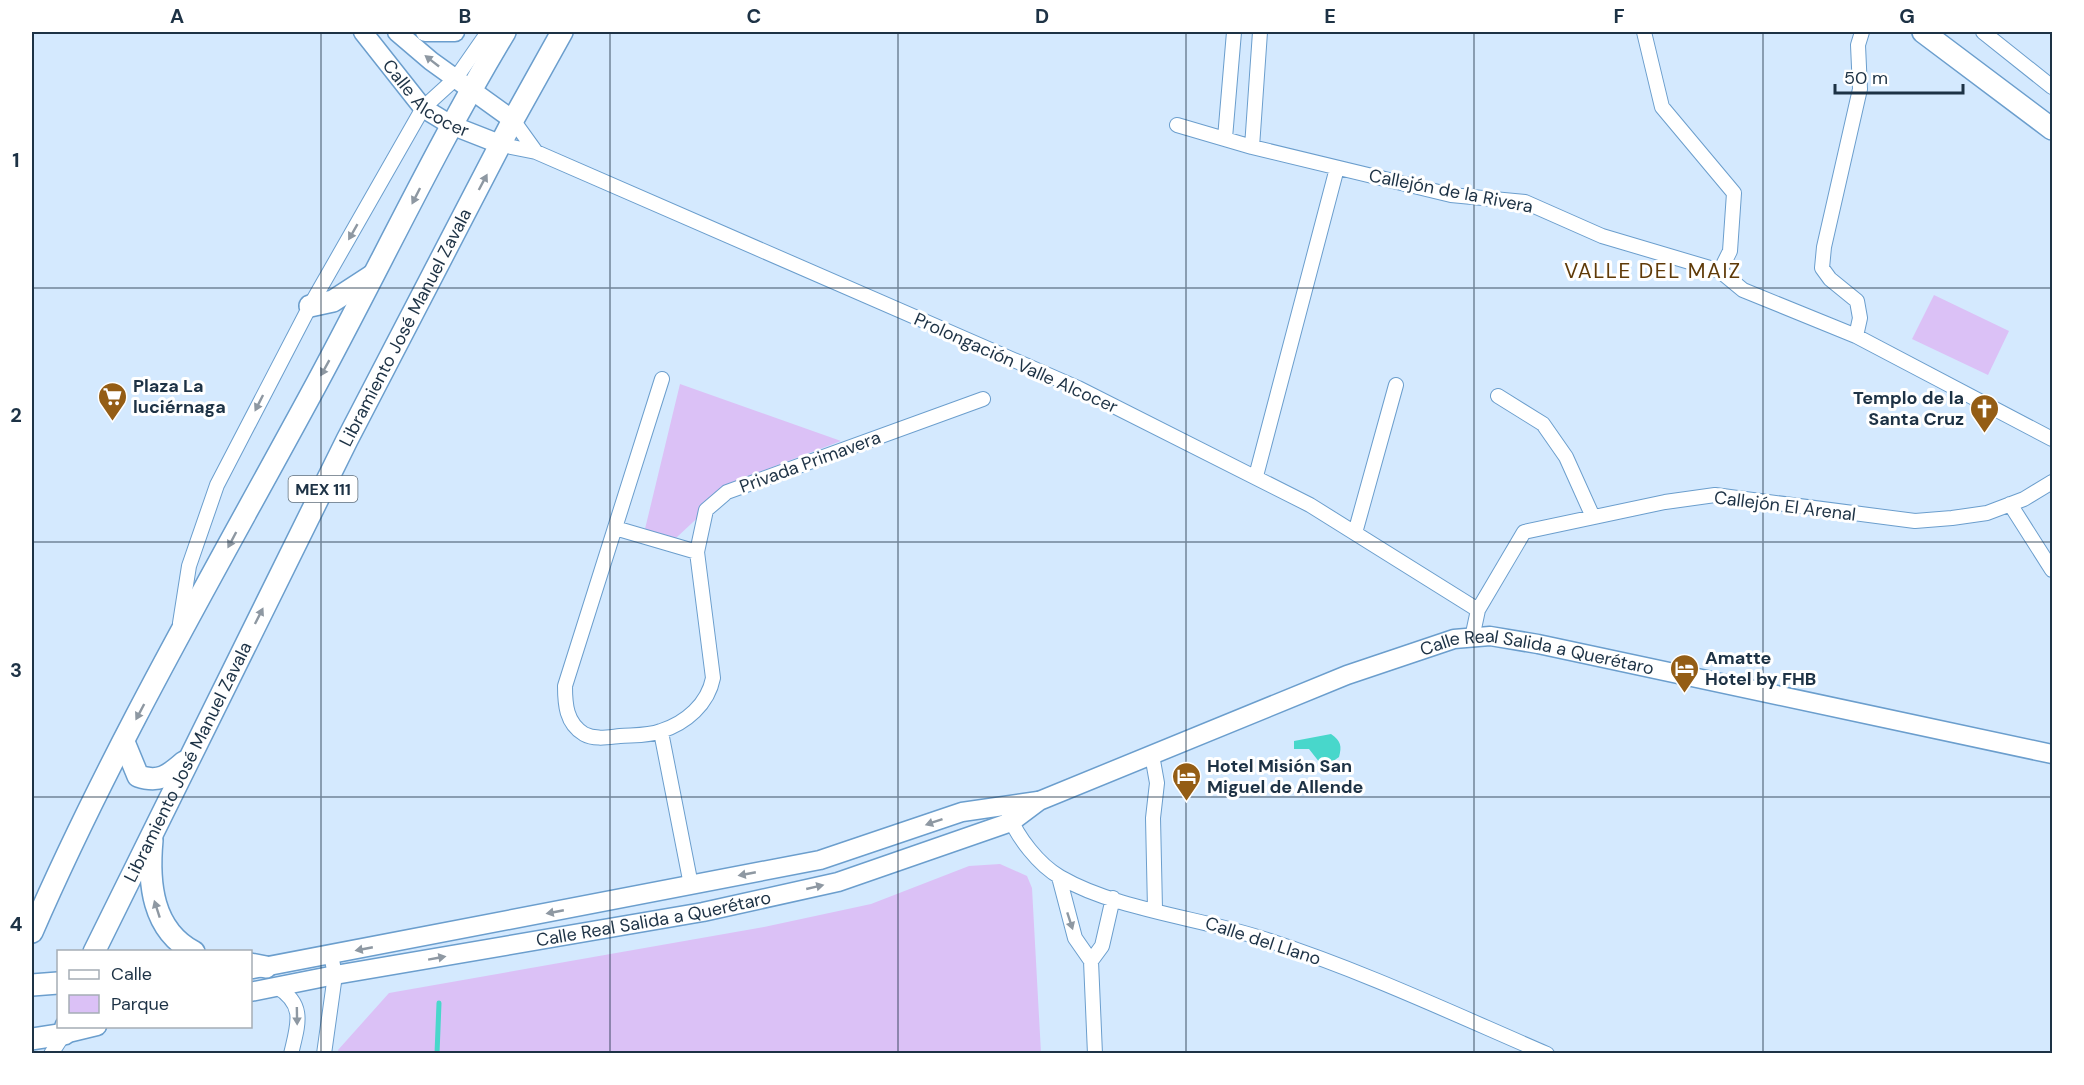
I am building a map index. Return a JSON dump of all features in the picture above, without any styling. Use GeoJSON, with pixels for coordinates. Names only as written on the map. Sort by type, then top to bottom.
{"type":"FeatureCollection","features":[{"type":"Feature","properties":{"kind":"main road","name":"MEX 111"},"geometry":{"type":"LineString","coordinates":[[32,932],[63,861],[124,742],[378,271],[451,125],[463,84],[506,32]]}},
{"type":"Feature","properties":{"kind":"main road","name":"Libramiento José Manuel Zavala"},"geometry":{"type":"LineString","coordinates":[[94,950],[347,440],[513,120],[562,32]]}},
{"type":"Feature","properties":{"kind":"main road"},"geometry":{"type":"LineString","coordinates":[[1923,32],[2052,129]]}},
{"type":"Feature","properties":{"kind":"main road"},"geometry":{"type":"LineString","coordinates":[[1939,32],[2052,119]]}},
{"type":"Feature","properties":{"kind":"main road"},"geometry":{"type":"LineString","coordinates":[[310,306],[333,301],[378,271]]}},
{"type":"Feature","properties":{"kind":"main road"},"geometry":{"type":"LineString","coordinates":[[124,742],[138,776],[152,780],[170,774],[189,757]]}},
{"type":"Feature","properties":{"kind":"main road"},"geometry":{"type":"LineString","coordinates":[[154,828],[151,874],[157,913],[181,945],[192,950]]}},
{"type":"Feature","properties":{"kind":"main road","name":"MEX 111"},"geometry":{"type":"LineString","coordinates":[[32,896],[63,861]]}},
{"type":"Feature","properties":{"kind":"main road"},"geometry":{"type":"LineString","coordinates":[[32,985],[57,983]]}},
{"type":"Feature","properties":{"kind":"main road"},"geometry":{"type":"LineString","coordinates":[[32,1039],[65,1030]]}},
{"type":"Feature","properties":{"kind":"street","name":"Calle Alcocer"},"geometry":{"type":"LineString","coordinates":[[363,32],[423,108],[451,125],[502,145]]}},
{"type":"Feature","properties":{"kind":"street","name":"Calle Alcocer"},"geometry":{"type":"LineString","coordinates":[[397,32],[513,120]]}},
{"type":"Feature","properties":{"kind":"street"},"geometry":{"type":"LineString","coordinates":[[425,32],[455,32]]}},
{"type":"Feature","properties":{"kind":"street"},"geometry":{"type":"LineString","coordinates":[[178,640],[189,566],[217,485],[310,306],[423,108],[463,84],[488,32]]}},
{"type":"Feature","properties":{"kind":"street"},"geometry":{"type":"LineString","coordinates":[[1225,138],[1234,32]]}},
{"type":"Feature","properties":{"kind":"street"},"geometry":{"type":"LineString","coordinates":[[1252,147],[1260,32]]}},
{"type":"Feature","properties":{"kind":"street"},"geometry":{"type":"LineString","coordinates":[[1644,32],[1662,107],[1734,193],[1730,251],[1720,271],[1743,290],[1856,336],[2052,439]]}},
{"type":"Feature","properties":{"kind":"street"},"geometry":{"type":"LineString","coordinates":[[1856,336],[1860,318],[1857,301],[1830,279],[1822,268],[1824,247],[1860,89],[1858,45],[1862,32]]}},
{"type":"Feature","properties":{"kind":"street"},"geometry":{"type":"LineString","coordinates":[[1983,32],[2052,87]]}},
{"type":"Feature","properties":{"kind":"street"},"geometry":{"type":"LineString","coordinates":[[513,120],[536,152]]}},
{"type":"Feature","properties":{"kind":"street","name":"Callejón de la Rivera"},"geometry":{"type":"LineString","coordinates":[[1177,125],[1252,147],[1451,195],[1525,202],[1602,236],[1720,271]]}},
{"type":"Feature","properties":{"kind":"street","name":"Prolongación Valle Alcocer"},"geometry":{"type":"LineString","coordinates":[[502,145],[536,152],[1078,388],[1257,476],[1355,532],[1478,610]]}},
{"type":"Feature","properties":{"kind":"street"},"geometry":{"type":"LineString","coordinates":[[1257,476],[1337,168]]}},
{"type":"Feature","properties":{"kind":"street","name":"Privada Primavera"},"geometry":{"type":"LineString","coordinates":[[662,379],[565,686],[565,707],[572,723],[585,735],[598,738],[661,732],[690,716],[710,695],[713,678],[697,552],[706,510],[727,492],[983,399]]}},
{"type":"Feature","properties":{"kind":"street"},"geometry":{"type":"LineString","coordinates":[[1355,532],[1396,385]]}},
{"type":"Feature","properties":{"kind":"street"},"geometry":{"type":"LineString","coordinates":[[1498,396],[1543,424],[1566,457],[1593,518]]}},
{"type":"Feature","properties":{"kind":"street","name":"Callejón El Arenal"},"geometry":{"type":"LineString","coordinates":[[1472,638],[1478,610],[1524,532],[1665,502],[1715,495],[1915,521],[1987,513],[2052,482]]}},
{"type":"Feature","properties":{"kind":"street"},"geometry":{"type":"LineString","coordinates":[[2010,504],[2052,570]]}},
{"type":"Feature","properties":{"kind":"street"},"geometry":{"type":"LineString","coordinates":[[615,528],[697,552]]}},
{"type":"Feature","properties":{"kind":"street","name":"Calle Real Salida a Querétaro"},"geometry":{"type":"LineString","coordinates":[[252,992],[335,975],[703,912],[827,885],[1011,822],[1040,801],[1347,675],[1454,639],[1490,636],[1538,644],[2052,754]]}},
{"type":"Feature","properties":{"kind":"street"},"geometry":{"type":"LineString","coordinates":[[661,732],[691,885]]}},
{"type":"Feature","properties":{"kind":"street"},"geometry":{"type":"LineString","coordinates":[[1152,755],[1157,783],[1153,818],[1155,909]]}},
{"type":"Feature","properties":{"kind":"street","name":"Calle Real Salida a Querétaro"},"geometry":{"type":"LineString","coordinates":[[256,967],[331,956],[820,860],[962,813],[1005,804],[1040,801]]}},
{"type":"Feature","properties":{"kind":"street","name":"Calle del Llano"},"geometry":{"type":"LineString","coordinates":[[1005,804],[1011,822],[1039,861],[1059,877],[1113,898],[1240,931],[1299,950],[1547,1053]]}},
{"type":"Feature","properties":{"kind":"street"},"geometry":{"type":"LineString","coordinates":[[1059,877],[1067,916],[1076,938],[1091,961],[1095,1053]]}},
{"type":"Feature","properties":{"kind":"street"},"geometry":{"type":"LineString","coordinates":[[1091,961],[1102,946],[1113,898]]}},
{"type":"Feature","properties":{"kind":"street"},"geometry":{"type":"LineString","coordinates":[[324,1053],[335,975],[331,956]]}},
{"type":"Feature","properties":{"kind":"street"},"geometry":{"type":"LineString","coordinates":[[277,987],[291,996],[298,1008],[297,1031],[291,1053]]}},
{"type":"Feature","properties":{"kind":"street"},"geometry":{"type":"LineString","coordinates":[[51,1053],[65,1030],[81,1028]]}},
{"type":"Feature","properties":{"kind":"green space"},"geometry":{"type":"Polygon","coordinates":[[[1934,295],[2009,331],[1988,375],[1912,339],[1934,295]]]}},
{"type":"Feature","properties":{"kind":"green space"},"geometry":{"type":"Polygon","coordinates":[[[680,384],[841,441],[738,480],[676,538],[645,529],[680,384]]]}},
{"type":"Feature","properties":{"kind":"green space"},"geometry":{"type":"Polygon","coordinates":[[[1000,864],[1027,876],[1032,888],[1041,1053],[339,1053],[338,1050],[389,993],[764,927],[871,904],[969,866],[1000,864]]]}},
{"type":"Feature","properties":{"kind":"shaded area"},"geometry":{"type":"Polygon","coordinates":[[[1331,734],[1339,741],[1340,750],[1339,757],[1329,764],[1320,763],[1309,749],[1294,749],[1294,741],[1331,734]]]}},
{"type":"Feature","properties":{"kind":"waterway"},"geometry":{"type":"LineString","coordinates":[[437,1054],[439,1003]]}},
{"type":"Feature","properties":{"kind":"place","name":"Plaza La luciérnaga"},"geometry":{"type":"Point","coordinates":[112,422]}},
{"type":"Feature","properties":{"kind":"place","name":"Templo de la Santa Cruz"},"geometry":{"type":"Point","coordinates":[1985,434]}},
{"type":"Feature","properties":{"kind":"place","name":"Amatte Hotel by FHB"},"geometry":{"type":"Point","coordinates":[1684,694]}},
{"type":"Feature","properties":{"kind":"place","name":"Hotel Misión San Miguel de Allende"},"geometry":{"type":"Point","coordinates":[1186,802]}},
{"type":"Feature","properties":{"kind":"district","name":"VALLE DEL MAIZ"},"geometry":{"type":"Point","coordinates":[1653,271]}}]}
